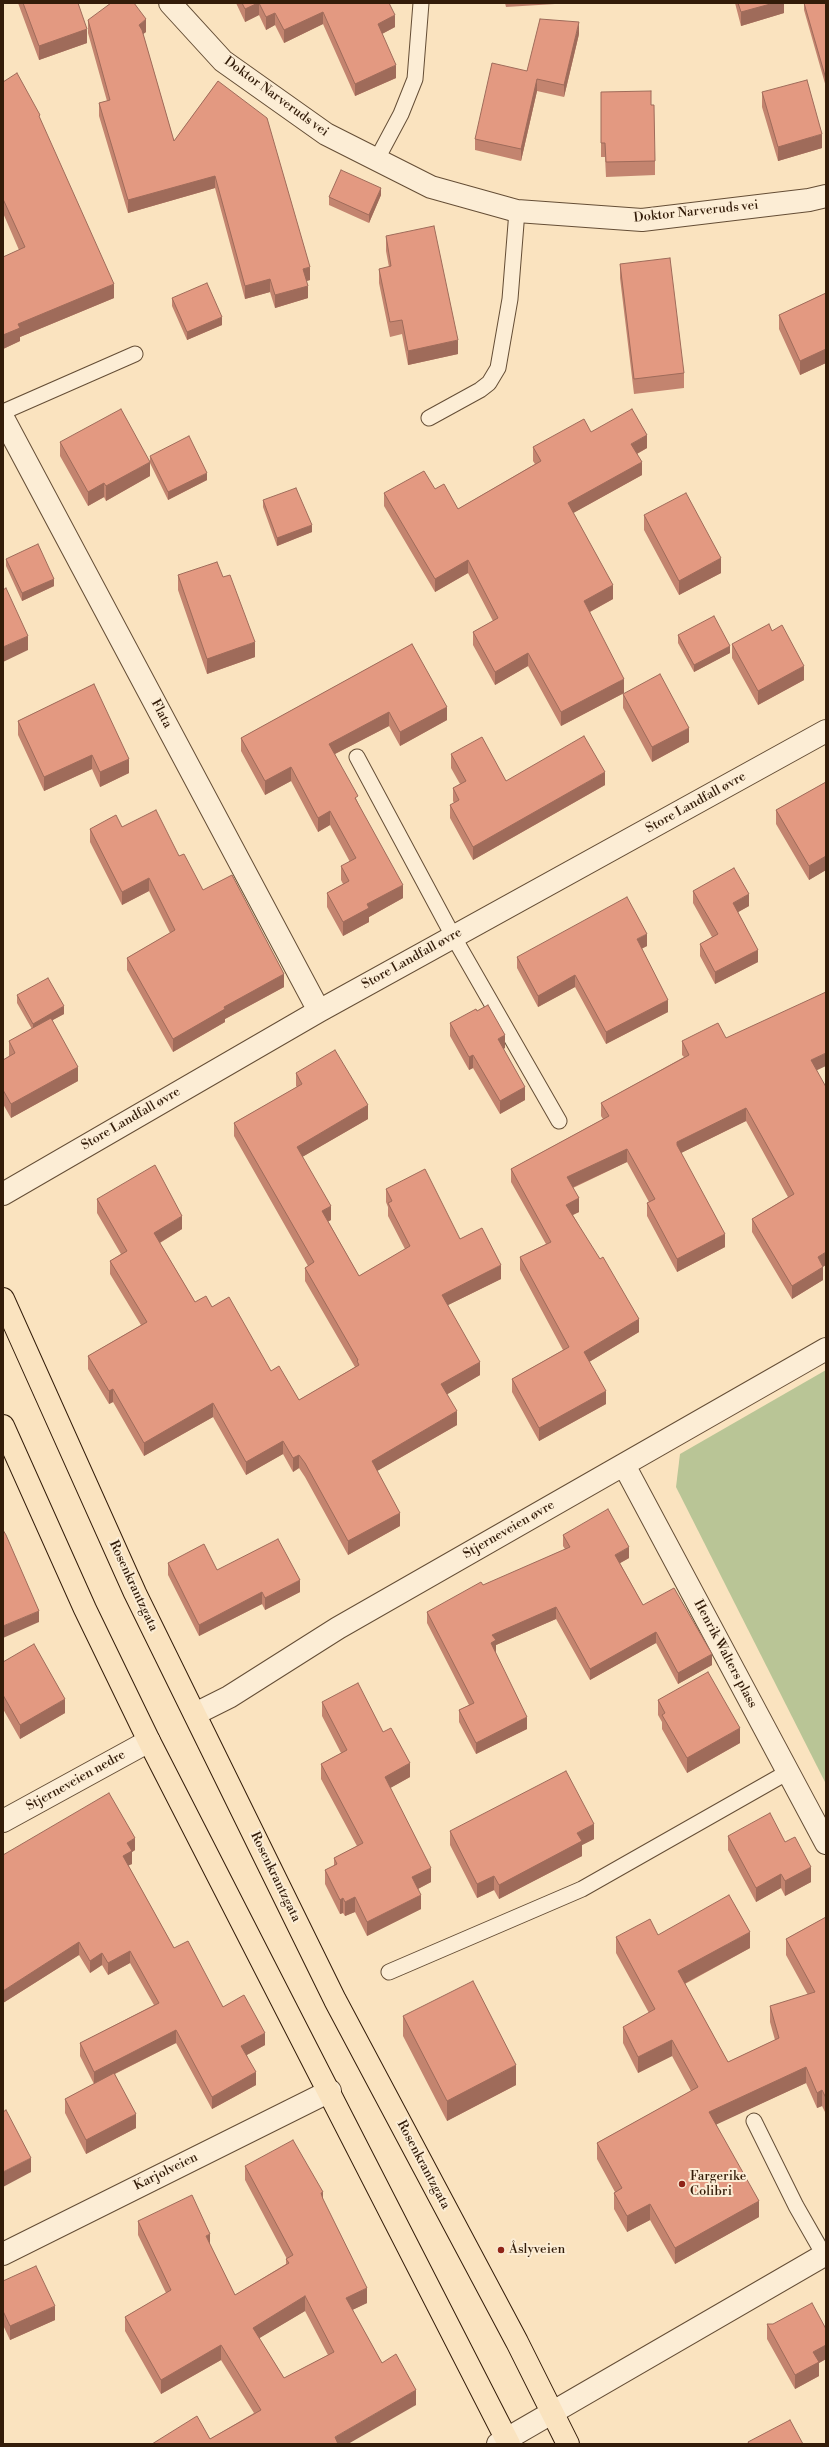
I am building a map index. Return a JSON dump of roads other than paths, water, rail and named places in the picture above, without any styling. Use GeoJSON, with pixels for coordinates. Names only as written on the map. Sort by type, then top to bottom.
{"type":"FeatureCollection","features":[{"type":"Feature","properties":{"kind":"main road","name":"Rosenkrantzgata"},"geometry":{"type":"LineString","coordinates":[[3,1299],[92,1499],[335,2000],[568,2444]]}},
{"type":"Feature","properties":{"kind":"main road"},"geometry":{"type":"LineString","coordinates":[[3,1426],[85,1609],[149,1741],[266,1972],[330,2091],[505,2442]]}},
{"type":"Feature","properties":{"kind":"street","name":"Doktor Narveruds vei"},"geometry":{"type":"LineString","coordinates":[[170,3],[223,60],[326,134],[431,187],[518,211],[642,220],[809,200],[826,196]]}},
{"type":"Feature","properties":{"kind":"street","name":"Flata"},"geometry":{"type":"LineString","coordinates":[[3,418],[320,1011]]}},
{"type":"Feature","properties":{"kind":"street","name":"Store Landfall øvre"},"geometry":{"type":"LineString","coordinates":[[3,1194],[453,936],[826,731]]}},
{"type":"Feature","properties":{"kind":"street","name":"Stjerneveien øvre"},"geometry":{"type":"LineString","coordinates":[[195,1714],[229,1697],[338,1628],[826,1349]]}},
{"type":"Feature","properties":{"kind":"street","name":"Henrik Walters plass"},"geometry":{"type":"LineString","coordinates":[[624,1465],[826,1843]]}},
{"type":"Feature","properties":{"kind":"street","name":"Stjerneveien nedre"},"geometry":{"type":"LineString","coordinates":[[3,1821],[149,1741]]}},
{"type":"Feature","properties":{"kind":"street","name":"Karjolveien"},"geometry":{"type":"LineString","coordinates":[[3,2254],[330,2091]]}},
{"type":"Feature","properties":{"kind":"street"},"geometry":{"type":"LineString","coordinates":[[505,2442],[825,2255]]}},
{"type":"Feature","properties":{"kind":"lane"},"geometry":{"type":"LineString","coordinates":[[377,159],[401,114],[415,79],[421,3]]}},
{"type":"Feature","properties":{"kind":"lane"},"geometry":{"type":"LineString","coordinates":[[429,418],[480,390],[489,383],[498,368],[510,299],[518,211]]}},
{"type":"Feature","properties":{"kind":"lane"},"geometry":{"type":"LineString","coordinates":[[3,412],[135,354]]}},
{"type":"Feature","properties":{"kind":"lane"},"geometry":{"type":"LineString","coordinates":[[357,757],[453,936],[559,1121]]}},
{"type":"Feature","properties":{"kind":"lane"},"geometry":{"type":"LineString","coordinates":[[389,1972],[582,1889],[788,1772]]}},
{"type":"Feature","properties":{"kind":"lane"},"geometry":{"type":"LineString","coordinates":[[754,2121],[796,2206],[825,2255]]}},
{"type":"Feature","properties":{"kind":"place","name":"Fargerike Colibri"},"geometry":{"type":"Point","coordinates":[682,2184]}},
{"type":"Feature","properties":{"kind":"place","name":"Åslyveien"},"geometry":{"type":"Point","coordinates":[501,2250]}}]}
